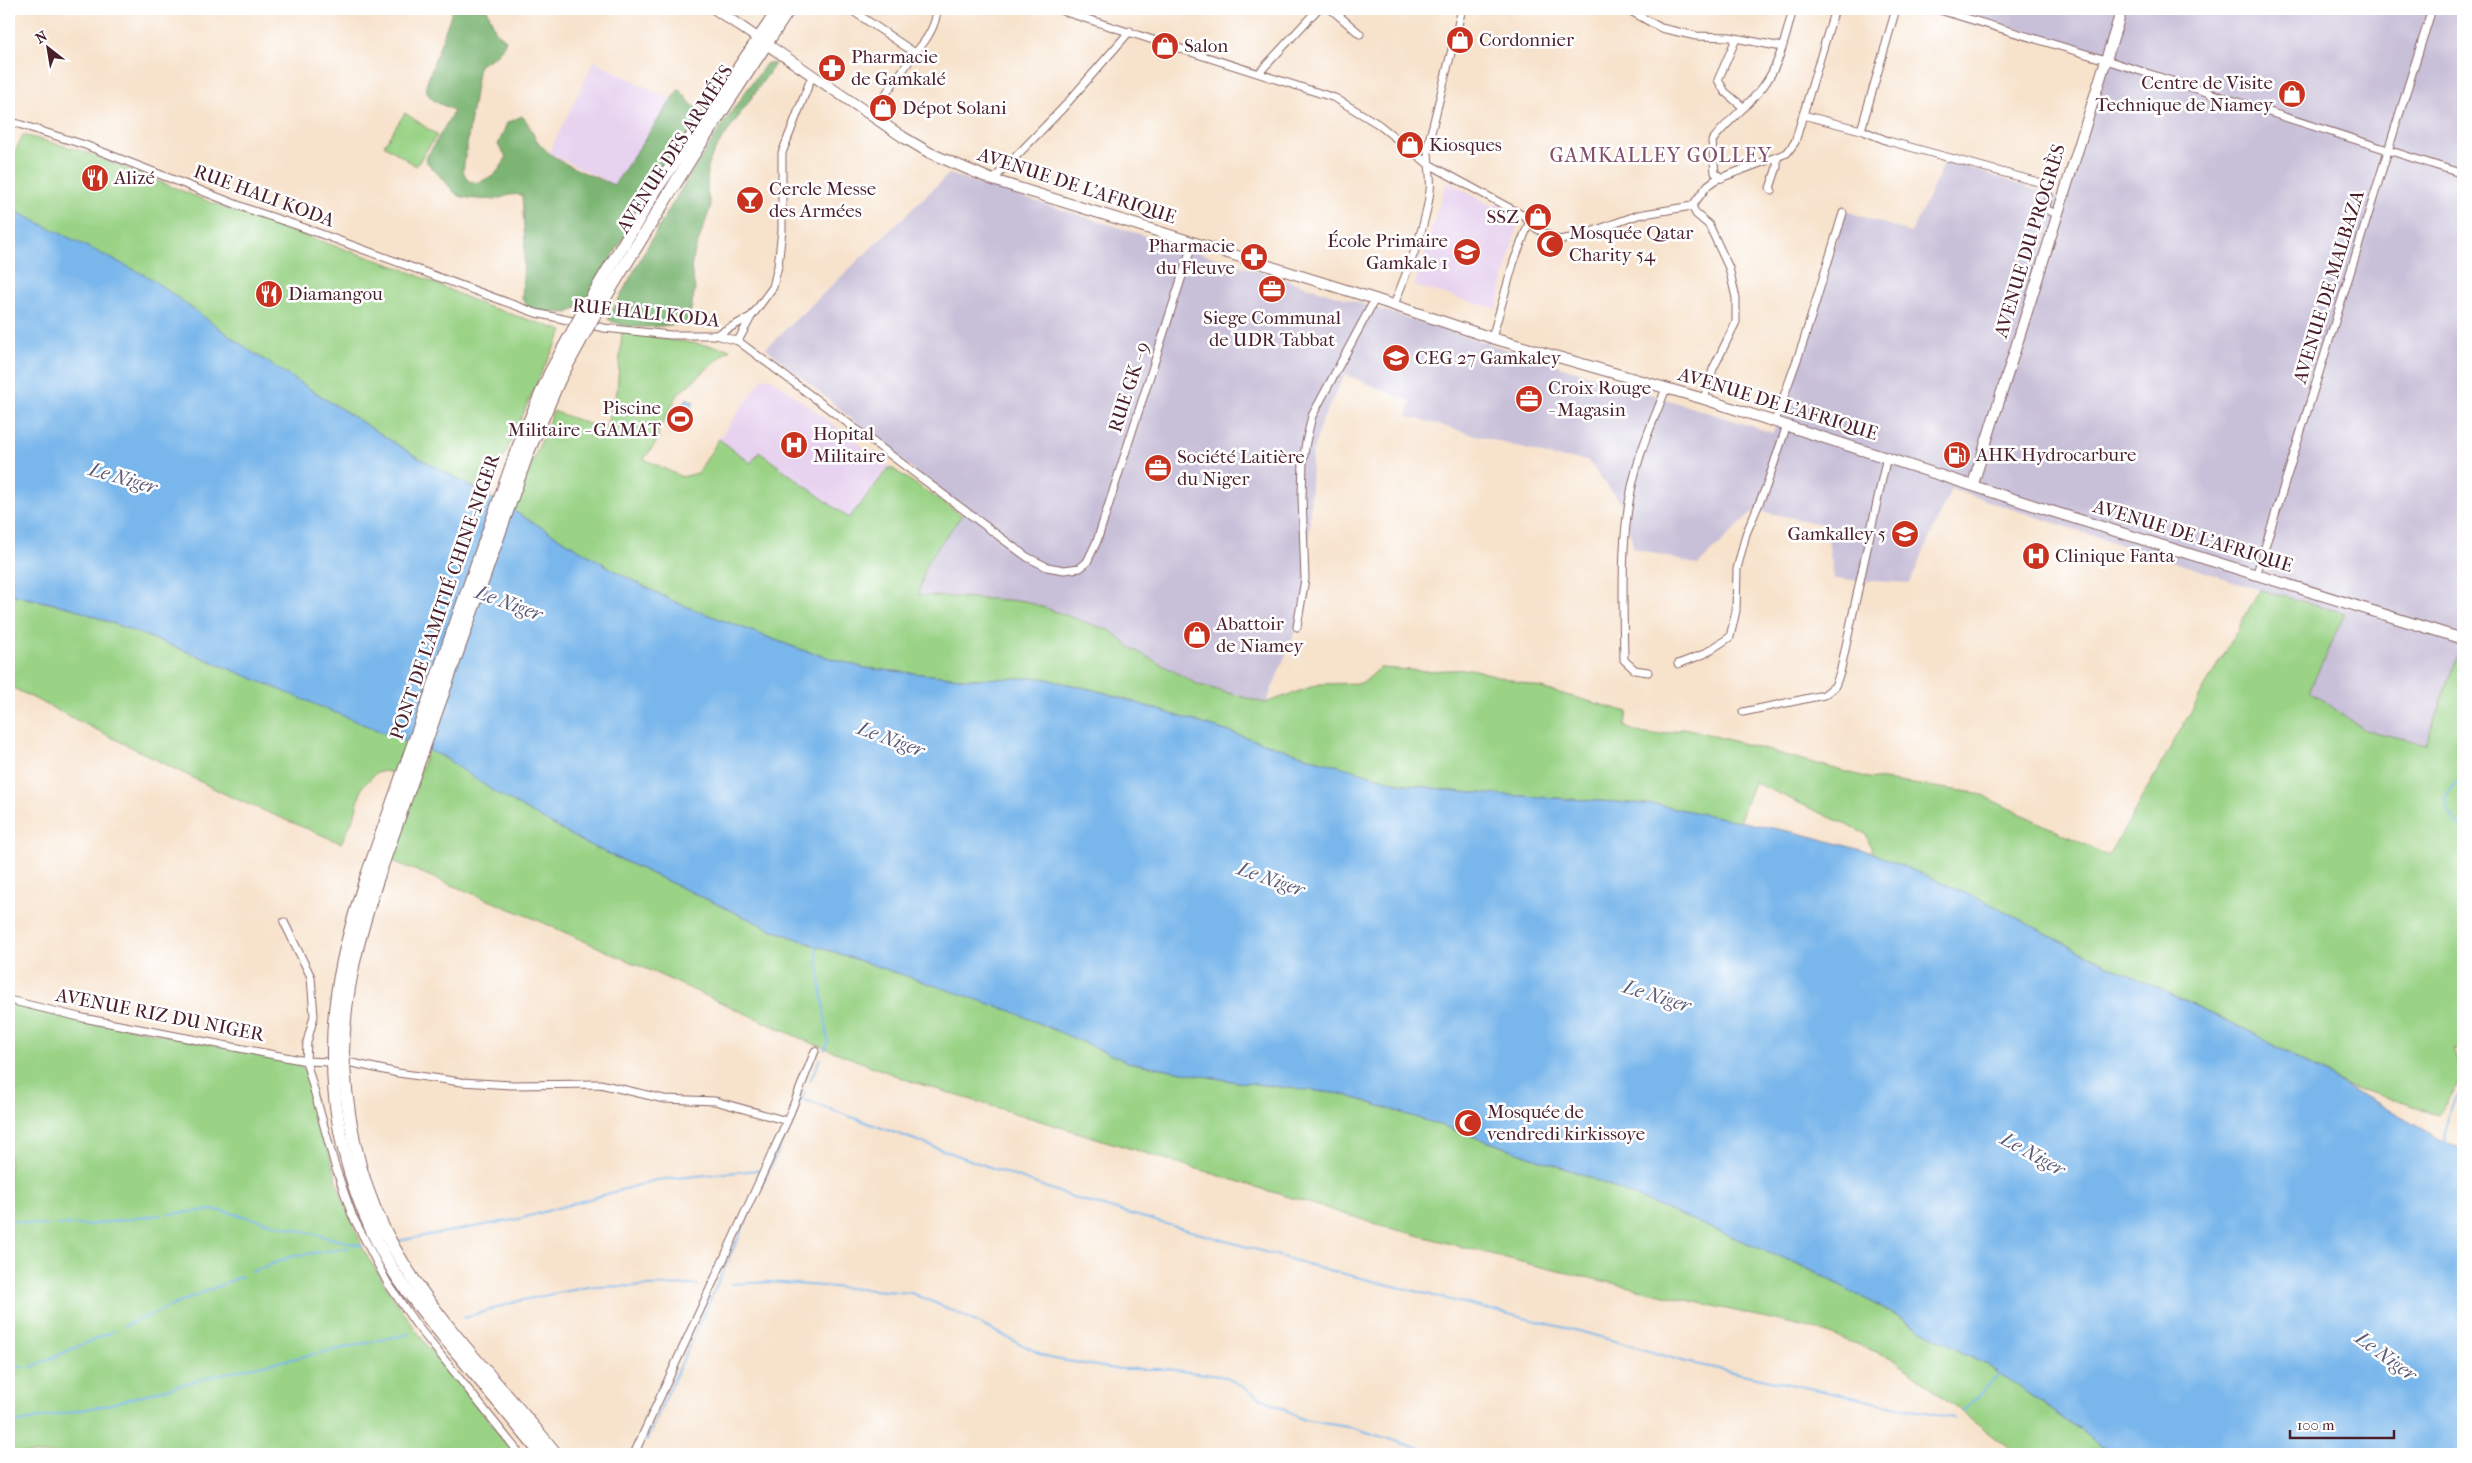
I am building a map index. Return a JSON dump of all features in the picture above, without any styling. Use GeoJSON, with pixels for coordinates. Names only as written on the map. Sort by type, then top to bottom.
{"type":"FeatureCollection","features":[{"type":"Feature","properties":{"kind":"highway","name":"AVENUE DES ARMÉES"},"geometry":{"type":"LineString","coordinates":[[763,42],[779,9]]}},
{"type":"Feature","properties":{"kind":"highway","name":"AVENUE DES ARMÉES"},"geometry":{"type":"LineString","coordinates":[[591,309],[669,171],[789,9]]}},
{"type":"Feature","properties":{"kind":"highway","name":"PONT DE L'AMITIÉ CHINE-NIGER"},"geometry":{"type":"LineString","coordinates":[[447,1332],[398,1278],[388,1249],[352,1178],[340,1134],[334,1098],[338,1058],[337,984],[351,924],[372,879],[517,450],[550,373],[591,309]]}},
{"type":"Feature","properties":{"kind":"highway"},"geometry":{"type":"LineString","coordinates":[[447,1332],[541,1454]]}},
{"type":"Feature","properties":{"kind":"highway"},"geometry":{"type":"LineString","coordinates":[[447,1332],[556,1454]]}},
{"type":"Feature","properties":{"kind":"main road","name":"AVENUE DE L'AFRIQUE"},"geometry":{"type":"LineString","coordinates":[[715,9],[870,116],[930,153],[994,180],[1394,305],[1492,338],[1775,421],[2256,576],[2463,639]]}},
{"type":"Feature","properties":{"kind":"main road","name":"AVENUE DU PROGRÈS"},"geometry":{"type":"LineString","coordinates":[[1972,484],[2122,9]]}},
{"type":"Feature","properties":{"kind":"street"},"geometry":{"type":"LineString","coordinates":[[850,9],[915,53]]}},
{"type":"Feature","properties":{"kind":"street"},"geometry":{"type":"LineString","coordinates":[[870,116],[931,31],[937,9]]}},
{"type":"Feature","properties":{"kind":"street"},"geometry":{"type":"LineString","coordinates":[[1056,9],[1130,31],[1335,98],[1378,124],[1427,163],[1524,216],[1529,223],[1546,235],[1558,240],[1566,240],[1638,215],[1692,206],[1708,186],[1722,178],[1777,157],[1793,148],[1835,9]]}},
{"type":"Feature","properties":{"kind":"street"},"geometry":{"type":"LineString","coordinates":[[1259,73],[1318,9]]}},
{"type":"Feature","properties":{"kind":"street"},"geometry":{"type":"LineString","coordinates":[[1332,9],[1360,34]]}},
{"type":"Feature","properties":{"kind":"street"},"geometry":{"type":"LineString","coordinates":[[1394,305],[1422,231],[1430,189],[1427,163],[1434,115],[1462,9]]}},
{"type":"Feature","properties":{"kind":"street"},"geometry":{"type":"LineString","coordinates":[[1627,9],[1661,28],[1696,36],[1736,39],[1782,47]]}},
{"type":"Feature","properties":{"kind":"street"},"geometry":{"type":"LineString","coordinates":[[1722,178],[1715,172],[1712,141],[1762,88],[1770,76],[1782,47],[1793,9]]}},
{"type":"Feature","properties":{"kind":"street"},"geometry":{"type":"LineString","coordinates":[[1861,130],[1896,9]]}},
{"type":"Feature","properties":{"kind":"street"},"geometry":{"type":"LineString","coordinates":[[1936,9],[2106,60],[2463,174]]}},
{"type":"Feature","properties":{"kind":"street","name":"AVENUE DE MALBAZA"},"geometry":{"type":"LineString","coordinates":[[2256,576],[2432,9]]}},
{"type":"Feature","properties":{"kind":"street"},"geometry":{"type":"LineString","coordinates":[[994,180],[1062,109],[1130,31]]}},
{"type":"Feature","properties":{"kind":"street"},"geometry":{"type":"LineString","coordinates":[[1736,39],[1718,80],[1725,92],[1743,107]]}},
{"type":"Feature","properties":{"kind":"street"},"geometry":{"type":"LineString","coordinates":[[738,341],[751,317],[773,287],[778,266],[782,230],[782,153],[812,76]]}},
{"type":"Feature","properties":{"kind":"street"},"geometry":{"type":"LineString","coordinates":[[1803,115],[1861,130],[1888,141],[2042,183],[2049,196],[2045,209],[2057,214]]}},
{"type":"Feature","properties":{"kind":"street","name":"RUE HALI KODA"},"geometry":{"type":"LineString","coordinates":[[9,121],[85,145],[248,210],[302,227],[536,313],[604,328],[716,336],[738,341],[1027,557],[1047,567],[1064,570],[1080,568],[1087,562]]}},
{"type":"Feature","properties":{"kind":"street"},"geometry":{"type":"LineString","coordinates":[[1772,191],[1770,188],[1777,167],[1777,157]]}},
{"type":"Feature","properties":{"kind":"street"},"geometry":{"type":"LineString","coordinates":[[1692,206],[1696,214],[1709,225],[1729,268],[1736,298],[1736,322],[1712,369],[1704,399]]}},
{"type":"Feature","properties":{"kind":"street"},"geometry":{"type":"LineString","coordinates":[[1775,421],[1803,343],[1843,213]]}},
{"type":"Feature","properties":{"kind":"street"},"geometry":{"type":"LineString","coordinates":[[1492,338],[1514,262],[1529,223]]}},
{"type":"Feature","properties":{"kind":"street","name":"RUE GK - 9"},"geometry":{"type":"LineString","coordinates":[[1087,562],[1097,541],[1193,242]]}},
{"type":"Feature","properties":{"kind":"street"},"geometry":{"type":"LineString","coordinates":[[1297,627],[1305,579],[1302,462],[1312,416],[1375,299]]}},
{"type":"Feature","properties":{"kind":"street"},"geometry":{"type":"LineString","coordinates":[[716,336],[751,317]]}},
{"type":"Feature","properties":{"kind":"street"},"geometry":{"type":"LineString","coordinates":[[1648,672],[1635,670],[1624,660],[1624,552],[1629,502],[1637,463],[1666,388]]}},
{"type":"Feature","properties":{"kind":"street"},"geometry":{"type":"LineString","coordinates":[[1678,664],[1704,654],[1730,637],[1736,611],[1737,569],[1746,534],[1766,487],[1787,425]]}},
{"type":"Feature","properties":{"kind":"street"},"geometry":{"type":"LineString","coordinates":[[1742,712],[1824,695],[1835,686],[1840,673],[1887,456]]}},
{"type":"Feature","properties":{"kind":"street"},"geometry":{"type":"LineString","coordinates":[[284,922],[309,971],[314,990],[314,1016],[307,1042],[306,1061],[343,1193],[367,1247],[387,1282],[415,1324],[520,1454]]}},
{"type":"Feature","properties":{"kind":"street","name":"AVENUE RIZ DU NIGER"},"geometry":{"type":"LineString","coordinates":[[9,1000],[83,1018],[306,1061],[352,1063],[398,1073],[461,1082],[511,1085],[600,1084],[664,1098],[715,1101],[787,1121]]}},
{"type":"Feature","properties":{"kind":"street"},"geometry":{"type":"LineString","coordinates":[[634,1454],[787,1121],[815,1051]]}},
{"type":"Feature","properties":{"kind":"shaded area"},"geometry":{"type":"Polygon","coordinates":[[[1952,9],[2463,9],[2463,648],[2460,647],[2426,744],[2365,730],[2309,691],[2345,613],[2260,590],[1951,489],[1910,583],[1834,579],[1826,525],[1755,510],[1698,565],[1634,548],[1623,506],[1587,460],[1554,457],[1407,416],[1411,402],[1345,374],[1321,423],[1312,454],[1307,603],[1266,703],[1199,685],[1131,648],[1111,631],[1025,601],[918,595],[927,562],[964,512],[766,348],[949,174],[1773,433],[1846,211],[1911,233],[1946,160],[2060,198],[2107,56],[1952,9]]]}},
{"type":"Feature","properties":{"kind":"shaded area"},"geometry":{"type":"Polygon","coordinates":[[[594,61],[672,100],[614,185],[549,153],[594,61]]]}},
{"type":"Feature","properties":{"kind":"shaded area"},"geometry":{"type":"Polygon","coordinates":[[[1447,181],[1494,207],[1496,203],[1519,217],[1497,309],[1414,286],[1447,181]]]}},
{"type":"Feature","properties":{"kind":"shaded area","name":"Hopital Militaire"},"geometry":{"type":"Polygon","coordinates":[[[763,378],[771,378],[890,467],[849,519],[760,452],[751,463],[719,439],[763,378]]]}},
{"type":"Feature","properties":{"kind":"green space"},"geometry":{"type":"Polygon","coordinates":[[[453,9],[487,9],[496,32],[506,40],[499,53],[479,65],[463,171],[468,181],[479,183],[493,176],[499,169],[506,156],[498,145],[507,123],[522,116],[536,139],[551,155],[572,167],[614,185],[679,89],[692,105],[702,111],[583,304],[568,313],[545,312],[529,308],[522,299],[525,242],[522,195],[475,199],[457,195],[425,160],[454,111],[432,99],[429,96],[426,85],[453,9]]]}},
{"type":"Feature","properties":{"kind":"green space"},"geometry":{"type":"Polygon","coordinates":[[[767,63],[775,64],[715,150],[708,165],[707,193],[711,206],[691,268],[695,289],[688,323],[636,327],[626,326],[608,319],[682,188],[723,124],[767,63]]]}},
{"type":"Feature","properties":{"kind":"green space"},"geometry":{"type":"Polygon","coordinates":[[[405,113],[437,135],[416,166],[384,145],[405,113]]]}},
{"type":"Feature","properties":{"kind":"green space"},"geometry":{"type":"Polygon","coordinates":[[[23,135],[80,150],[235,212],[403,269],[483,305],[563,331],[542,371],[487,495],[412,454],[255,354],[9,208],[9,164],[23,135]]]}},
{"type":"Feature","properties":{"kind":"green space"},"geometry":{"type":"Polygon","coordinates":[[[622,332],[730,349],[679,393],[658,431],[658,440],[644,459],[682,477],[698,473],[719,439],[751,463],[759,452],[849,518],[890,467],[962,515],[927,562],[918,595],[1025,601],[1111,631],[1131,648],[1199,685],[1265,703],[1320,684],[1363,683],[1380,668],[1426,671],[1472,669],[1628,712],[1624,726],[1640,733],[1662,734],[1685,728],[1869,778],[1977,793],[2109,856],[2260,590],[2345,613],[2309,691],[2365,730],[2426,744],[2460,647],[2463,648],[2463,1053],[2454,1049],[2463,1077],[2438,1114],[2346,1085],[2247,1030],[2083,953],[1995,906],[1873,853],[1866,834],[1754,782],[1739,822],[1660,805],[1462,792],[1398,783],[1102,692],[1042,678],[970,679],[865,668],[802,650],[677,603],[624,576],[513,511],[553,411],[605,430],[617,391],[622,332]]]}},
{"type":"Feature","properties":{"kind":"green space"},"geometry":{"type":"Polygon","coordinates":[[[9,594],[72,608],[191,653],[409,742],[398,774],[384,771],[376,773],[362,787],[354,817],[341,843],[229,796],[9,686],[9,594]]]}},
{"type":"Feature","properties":{"kind":"green space"},"geometry":{"type":"Polygon","coordinates":[[[428,748],[585,843],[773,930],[1012,1011],[1128,1062],[1237,1082],[1342,1094],[1446,1127],[1581,1174],[1812,1270],[1987,1365],[2115,1454],[2017,1454],[1892,1358],[1819,1330],[1537,1266],[1390,1228],[910,1081],[809,1042],[535,919],[390,860],[428,748]]]}},
{"type":"Feature","properties":{"kind":"green space"},"geometry":{"type":"Polygon","coordinates":[[[9,1003],[294,1062],[306,1071],[341,1195],[365,1253],[427,1346],[517,1454],[9,1454],[9,1003]]]}},
{"type":"Feature","properties":{"kind":"water","name":"Le Niger"},"geometry":{"type":"Polygon","coordinates":[[[9,208],[149,277],[255,354],[412,454],[487,495],[624,576],[677,603],[802,650],[865,668],[970,679],[1042,678],[1102,692],[1398,783],[1462,792],[1660,805],[1802,834],[1873,853],[1995,906],[2083,953],[2247,1030],[2445,1142],[2463,1150],[2463,1454],[2115,1454],[1987,1365],[1812,1270],[1581,1174],[1446,1127],[1342,1094],[1237,1082],[1128,1062],[1011,1011],[773,930],[585,843],[493,791],[442,756],[191,653],[72,608],[9,594],[9,208]]]}},
{"type":"Feature","properties":{"kind":"water","name":"Piscine Militaire - GAMAT"},"geometry":{"type":"Polygon","coordinates":[[[687,398],[694,402],[690,410],[693,411],[680,435],[667,427],[680,405],[682,406],[687,398]]]}},
{"type":"Feature","properties":{"kind":"waterway"},"geometry":{"type":"LineString","coordinates":[[2463,758],[2458,760],[2463,768]]}},
{"type":"Feature","properties":{"kind":"waterway"},"geometry":{"type":"LineString","coordinates":[[2463,779],[2450,788],[2446,798],[2447,809],[2463,830]]}},
{"type":"Feature","properties":{"kind":"waterway"},"geometry":{"type":"LineString","coordinates":[[816,946],[828,1042],[824,1050]]}},
{"type":"Feature","properties":{"kind":"waterway"},"geometry":{"type":"LineString","coordinates":[[810,1081],[820,1059]]}},
{"type":"Feature","properties":{"kind":"waterway"},"geometry":{"type":"LineString","coordinates":[[2444,1144],[2450,1107],[2457,1095],[2463,1090]]}},
{"type":"Feature","properties":{"kind":"waterway"},"geometry":{"type":"LineString","coordinates":[[646,1441],[805,1091]]}},
{"type":"Feature","properties":{"kind":"waterway"},"geometry":{"type":"LineString","coordinates":[[802,1099],[1078,1199],[1332,1271],[1590,1334],[1686,1362],[1954,1419]]}},
{"type":"Feature","properties":{"kind":"waterway"},"geometry":{"type":"LineString","coordinates":[[397,1241],[519,1219],[656,1180],[758,1170]]}},
{"type":"Feature","properties":{"kind":"waterway"},"geometry":{"type":"LineString","coordinates":[[167,1214],[214,1210],[227,1212],[362,1246]]}},
{"type":"Feature","properties":{"kind":"waterway"},"geometry":{"type":"LineString","coordinates":[[57,1225],[87,1225],[160,1215]]}},
{"type":"Feature","properties":{"kind":"waterway"},"geometry":{"type":"LineString","coordinates":[[9,1220],[47,1226]]}},
{"type":"Feature","properties":{"kind":"waterway"},"geometry":{"type":"LineString","coordinates":[[251,1272],[293,1256],[349,1248]]}},
{"type":"Feature","properties":{"kind":"waterway"},"geometry":{"type":"LineString","coordinates":[[124,1326],[242,1276]]}},
{"type":"Feature","properties":{"kind":"waterway"},"geometry":{"type":"LineString","coordinates":[[731,1284],[770,1282],[911,1293],[954,1311],[1049,1358],[1115,1369],[1167,1369],[1227,1377],[1252,1393],[1304,1420],[1354,1428],[1436,1454]]}},
{"type":"Feature","properties":{"kind":"waterway"},"geometry":{"type":"LineString","coordinates":[[464,1318],[518,1301],[588,1287],[698,1285]]}},
{"type":"Feature","properties":{"kind":"waterway"},"geometry":{"type":"LineString","coordinates":[[31,1367],[114,1331]]}},
{"type":"Feature","properties":{"kind":"waterway"},"geometry":{"type":"LineString","coordinates":[[9,1424],[107,1405],[221,1374],[409,1334]]}},
{"type":"Feature","properties":{"kind":"waterway"},"geometry":{"type":"LineString","coordinates":[[9,1367],[24,1367]]}},
{"type":"Feature","properties":{"kind":"waterway"},"geometry":{"type":"LineString","coordinates":[[1962,1412],[2000,1374]]}},
{"type":"Feature","properties":{"kind":"place","name":"Cordonnier"},"geometry":{"type":"Point","coordinates":[1460,40]}},
{"type":"Feature","properties":{"kind":"place","name":"Salon"},"geometry":{"type":"Point","coordinates":[1165,46]}},
{"type":"Feature","properties":{"kind":"place","name":"Pharmacie de Gamkalé"},"geometry":{"type":"Point","coordinates":[832,68]}},
{"type":"Feature","properties":{"kind":"place","name":"Centre de Visite Technique de Niamey"},"geometry":{"type":"Point","coordinates":[2292,94]}},
{"type":"Feature","properties":{"kind":"place","name":"Dépot Solani"},"geometry":{"type":"Point","coordinates":[883,108]}},
{"type":"Feature","properties":{"kind":"place","name":"Kiosques"},"geometry":{"type":"Point","coordinates":[1410,145]}},
{"type":"Feature","properties":{"kind":"place","name":"Alizé"},"geometry":{"type":"Point","coordinates":[95,178]}},
{"type":"Feature","properties":{"kind":"place","name":"Cercle Messe des Armées"},"geometry":{"type":"Point","coordinates":[750,200]}},
{"type":"Feature","properties":{"kind":"place","name":"SSZ"},"geometry":{"type":"Point","coordinates":[1538,217]}},
{"type":"Feature","properties":{"kind":"place","name":"Mosquée Qatar Charity 54"},"geometry":{"type":"Point","coordinates":[1550,244]}},
{"type":"Feature","properties":{"kind":"place","name":"École Primaire Gamkale 1"},"geometry":{"type":"Point","coordinates":[1467,252]}},
{"type":"Feature","properties":{"kind":"place","name":"Pharmacie du Fleuve"},"geometry":{"type":"Point","coordinates":[1254,257]}},
{"type":"Feature","properties":{"kind":"place","name":"Siege Communal de UDR Tabbat"},"geometry":{"type":"Point","coordinates":[1272,289]}},
{"type":"Feature","properties":{"kind":"place","name":"Diamangou"},"geometry":{"type":"Point","coordinates":[269,294]}},
{"type":"Feature","properties":{"kind":"place","name":"CEG 27 Gamkaley"},"geometry":{"type":"Point","coordinates":[1396,358]}},
{"type":"Feature","properties":{"kind":"place","name":"Croix Rouge - Magasin"},"geometry":{"type":"Point","coordinates":[1529,399]}},
{"type":"Feature","properties":{"kind":"place","name":"Piscine Militaire - GAMAT"},"geometry":{"type":"Point","coordinates":[680,419]}},
{"type":"Feature","properties":{"kind":"place","name":"Hopital Militaire"},"geometry":{"type":"Point","coordinates":[794,445]}},
{"type":"Feature","properties":{"kind":"place","name":"AHK Hydrocarbure"},"geometry":{"type":"Point","coordinates":[1957,455]}},
{"type":"Feature","properties":{"kind":"place","name":"Société Laitière du Niger"},"geometry":{"type":"Point","coordinates":[1158,468]}},
{"type":"Feature","properties":{"kind":"place","name":"Gamkalley 5"},"geometry":{"type":"Point","coordinates":[1905,534]}},
{"type":"Feature","properties":{"kind":"place","name":"Clinique Fanta"},"geometry":{"type":"Point","coordinates":[2036,556]}},
{"type":"Feature","properties":{"kind":"place","name":"Abattoir de Niamey"},"geometry":{"type":"Point","coordinates":[1197,635]}},
{"type":"Feature","properties":{"kind":"place","name":"Mosquée de vendredi kirkissoye"},"geometry":{"type":"Point","coordinates":[1468,1123]}},
{"type":"Feature","properties":{"kind":"district","name":"GAMKALLEY GOLLEY"},"geometry":{"type":"Point","coordinates":[1661,155]}}]}
